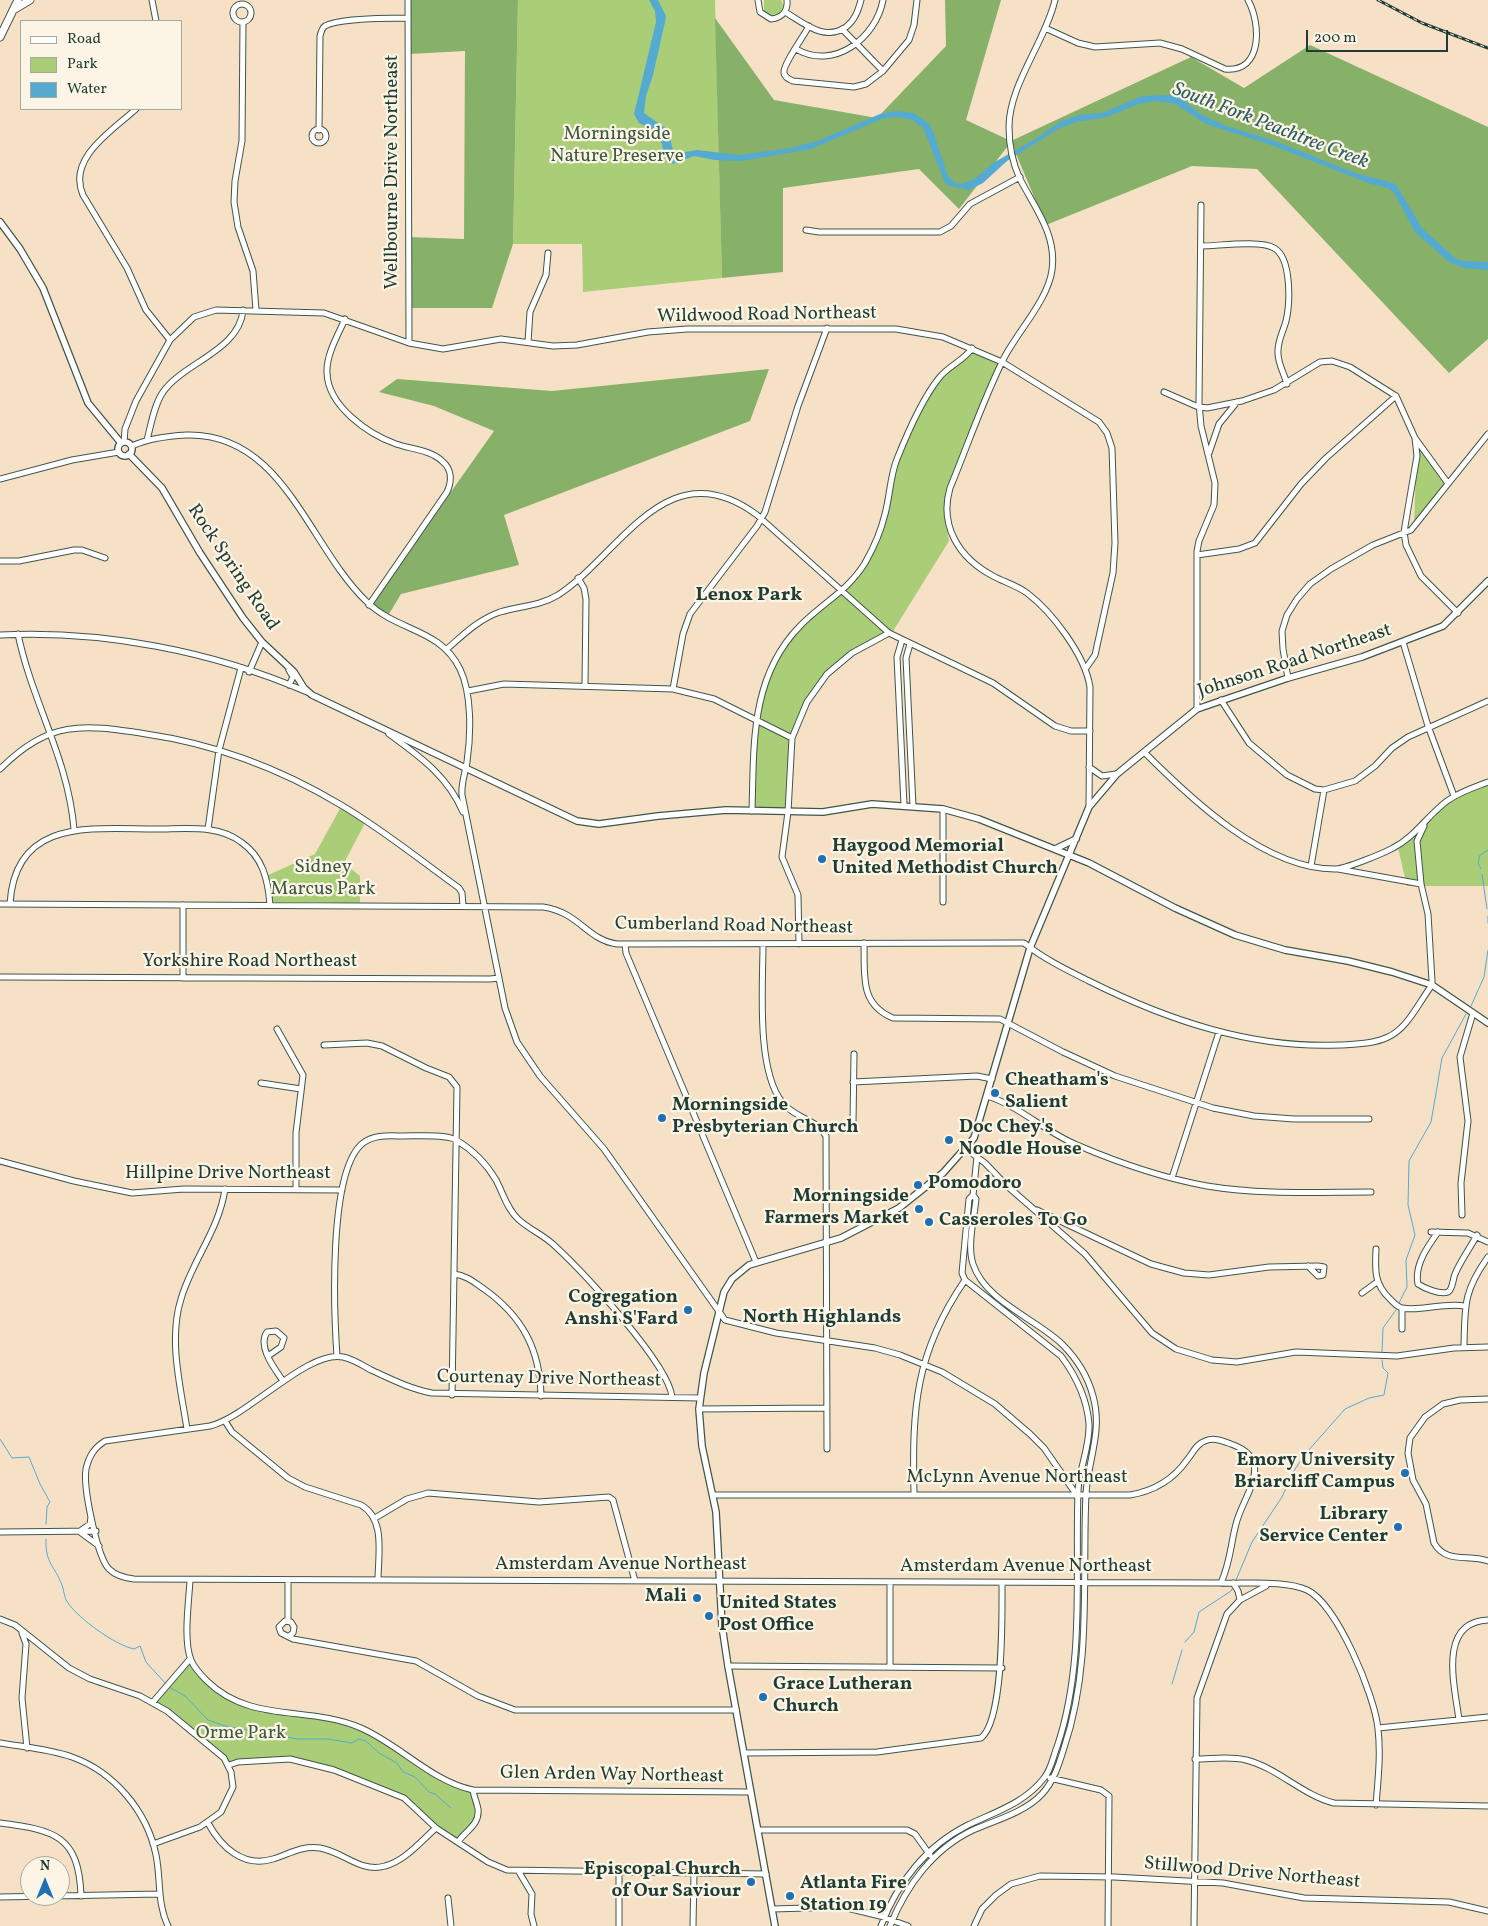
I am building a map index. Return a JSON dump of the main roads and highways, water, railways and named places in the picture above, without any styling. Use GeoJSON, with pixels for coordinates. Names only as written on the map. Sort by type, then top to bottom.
{"type":"FeatureCollection","features":[{"type":"Feature","properties":{"kind":"main road"},"geometry":{"type":"LineString","coordinates":[[0,37],[18,0]]}},
{"type":"Feature","properties":{"kind":"main road"},"geometry":{"type":"LineString","coordinates":[[14,9],[30,0]]}},
{"type":"Feature","properties":{"kind":"water"},"geometry":{"type":"Polygon","coordinates":[[[649,0],[658,0],[666,16],[653,75],[646,96],[644,113],[668,130],[674,154],[697,150],[739,155],[791,148],[820,140],[880,114],[896,111],[914,113],[928,123],[933,131],[948,176],[955,183],[961,184],[975,179],[993,163],[1035,139],[1061,121],[1079,115],[1102,113],[1142,96],[1168,95],[1180,98],[1202,115],[1226,126],[1275,141],[1355,173],[1393,183],[1397,186],[1422,228],[1455,258],[1462,261],[1488,262],[1488,270],[1464,268],[1449,262],[1415,232],[1394,193],[1388,188],[1371,184],[1271,145],[1206,124],[1175,104],[1156,101],[1139,104],[1107,117],[1076,122],[1058,129],[1007,161],[983,183],[969,190],[946,185],[923,128],[912,120],[899,117],[884,118],[811,149],[741,161],[714,160],[694,156],[673,164],[665,158],[659,132],[639,123],[634,114],[656,22],[655,11],[649,0]]]}},
{"type":"Feature","properties":{"kind":"waterway"},"geometry":{"type":"LineString","coordinates":[[1481,869],[1478,863],[1480,855],[1488,850]]}},
{"type":"Feature","properties":{"kind":"waterway"},"geometry":{"type":"LineString","coordinates":[[1482,874],[1487,909]]}},
{"type":"Feature","properties":{"kind":"waterway"},"geometry":{"type":"LineString","coordinates":[[1488,916],[1488,923]]}},
{"type":"Feature","properties":{"kind":"waterway"},"geometry":{"type":"LineString","coordinates":[[1471,1006],[1484,977],[1488,950]]}},
{"type":"Feature","properties":{"kind":"waterway"},"geometry":{"type":"LineString","coordinates":[[1399,1303],[1407,1287],[1406,1260],[1415,1235],[1408,1205],[1409,1161],[1431,1122],[1442,1058],[1466,1014]]}},
{"type":"Feature","properties":{"kind":"waterway"},"geometry":{"type":"LineString","coordinates":[[1382,1353],[1383,1328],[1396,1310]]}},
{"type":"Feature","properties":{"kind":"waterway"},"geometry":{"type":"LineString","coordinates":[[1236,1580],[1252,1542],[1282,1497],[1293,1472],[1307,1452],[1345,1409],[1369,1398],[1384,1395],[1388,1373],[1383,1368],[1382,1360]]}},
{"type":"Feature","properties":{"kind":"waterway"},"geometry":{"type":"LineString","coordinates":[[0,1439],[12,1458],[29,1457],[50,1502],[47,1507],[46,1524]]}},
{"type":"Feature","properties":{"kind":"waterway"},"geometry":{"type":"LineString","coordinates":[[46,1539],[49,1560],[63,1587],[67,1601],[73,1609],[98,1630],[126,1647],[134,1649],[140,1646],[146,1662],[166,1684]]}},
{"type":"Feature","properties":{"kind":"waterway"},"geometry":{"type":"LineString","coordinates":[[1185,1642],[1194,1632],[1199,1612],[1231,1591],[1233,1587]]}},
{"type":"Feature","properties":{"kind":"waterway"},"geometry":{"type":"LineString","coordinates":[[1172,1684],[1182,1650]]}},
{"type":"Feature","properties":{"kind":"waterway"},"geometry":{"type":"LineString","coordinates":[[169,1687],[185,1696],[208,1720],[225,1726],[298,1739],[328,1739],[352,1743],[359,1739],[366,1741],[379,1753],[397,1763],[403,1772],[415,1777],[429,1792],[435,1794],[451,1808]]}},
{"type":"Feature","properties":{"kind":"railway"},"geometry":{"type":"LineString","coordinates":[[1378,0],[1422,23],[1488,48]]}},
{"type":"Feature","properties":{"kind":"place","name":"Haygood Memorial United Methodist Church"},"geometry":{"type":"Point","coordinates":[822,859]}},
{"type":"Feature","properties":{"kind":"place","name":"Cheatham's Salient"},"geometry":{"type":"Point","coordinates":[995,1093]}},
{"type":"Feature","properties":{"kind":"place","name":"Morningside Presbyterian Church"},"geometry":{"type":"Point","coordinates":[662,1118]}},
{"type":"Feature","properties":{"kind":"place","name":"Doc Chey's Noodle House"},"geometry":{"type":"Point","coordinates":[949,1140]}},
{"type":"Feature","properties":{"kind":"place","name":"Pomodoro"},"geometry":{"type":"Point","coordinates":[918,1185]}},
{"type":"Feature","properties":{"kind":"place","name":"Morningside Farmers Market"},"geometry":{"type":"Point","coordinates":[919,1209]}},
{"type":"Feature","properties":{"kind":"place","name":"Casseroles To Go"},"geometry":{"type":"Point","coordinates":[929,1222]}},
{"type":"Feature","properties":{"kind":"place","name":"Cogregation Anshi S'Fard"},"geometry":{"type":"Point","coordinates":[688,1310]}},
{"type":"Feature","properties":{"kind":"place","name":"Emory University Briarcliff Campus"},"geometry":{"type":"Point","coordinates":[1405,1473]}},
{"type":"Feature","properties":{"kind":"place","name":"Library Service Center"},"geometry":{"type":"Point","coordinates":[1398,1527]}},
{"type":"Feature","properties":{"kind":"place","name":"Mali"},"geometry":{"type":"Point","coordinates":[697,1598]}},
{"type":"Feature","properties":{"kind":"place","name":"United States Post Office"},"geometry":{"type":"Point","coordinates":[709,1616]}},
{"type":"Feature","properties":{"kind":"place","name":"Grace Lutheran Church"},"geometry":{"type":"Point","coordinates":[763,1697]}},
{"type":"Feature","properties":{"kind":"place","name":"Episcopal Church of Our Saviour"},"geometry":{"type":"Point","coordinates":[751,1882]}},
{"type":"Feature","properties":{"kind":"place","name":"Atlanta Fire Station 19"},"geometry":{"type":"Point","coordinates":[790,1896]}},
{"type":"Feature","properties":{"kind":"district","name":"Lenox Park"},"geometry":{"type":"Point","coordinates":[749,596]}},
{"type":"Feature","properties":{"kind":"district","name":"North Highlands"},"geometry":{"type":"Point","coordinates":[822,1318]}},
{"type":"Feature","properties":{"kind":"water label","name":"South Fork Peachtree Creek"},"geometry":{"type":"Point","coordinates":[1270,127]}},
{"type":"Feature","properties":{"kind":"park label","name":"Morningside Nature Preserve"},"geometry":{"type":"Point","coordinates":[617,147]}},
{"type":"Feature","properties":{"kind":"park label","name":"Sidney Marcus Park"},"geometry":{"type":"Point","coordinates":[323,880]}},
{"type":"Feature","properties":{"kind":"park label","name":"Orme Park"},"geometry":{"type":"Point","coordinates":[241,1735]}}]}
